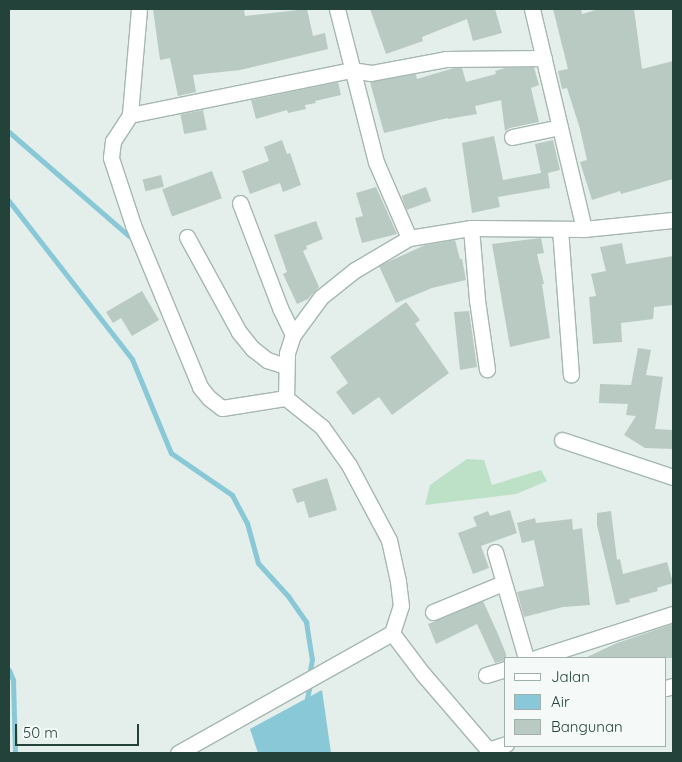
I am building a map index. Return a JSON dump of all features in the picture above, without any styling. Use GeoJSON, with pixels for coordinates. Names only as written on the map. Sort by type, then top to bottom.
{"type":"FeatureCollection","features":[{"type":"Feature","properties":{"kind":"street"},"geometry":{"type":"LineString","coordinates":[[139,9],[130,115],[113,142],[111,158],[134,225],[200,387],[208,398],[222,408],[286,398],[308,414],[332,440],[350,465],[389,540],[398,581],[401,606],[392,633],[178,753]]}},
{"type":"Feature","properties":{"kind":"street"},"geometry":{"type":"LineString","coordinates":[[337,9],[376,162],[408,238]]}},
{"type":"Feature","properties":{"kind":"street"},"geometry":{"type":"LineString","coordinates":[[532,9],[584,229]]}},
{"type":"Feature","properties":{"kind":"street"},"geometry":{"type":"LineString","coordinates":[[130,115],[352,70],[371,73],[446,59],[544,58]]}},
{"type":"Feature","properties":{"kind":"street"},"geometry":{"type":"LineString","coordinates":[[512,137],[560,127]]}},
{"type":"Feature","properties":{"kind":"street"},"geometry":{"type":"LineString","coordinates":[[240,203],[280,308],[293,335]]}},
{"type":"Feature","properties":{"kind":"street"},"geometry":{"type":"LineString","coordinates":[[286,398],[285,366],[293,335],[321,297],[356,270],[408,238],[470,228],[584,229],[673,220]]}},
{"type":"Feature","properties":{"kind":"street"},"geometry":{"type":"LineString","coordinates":[[470,228],[477,300],[487,369]]}},
{"type":"Feature","properties":{"kind":"street"},"geometry":{"type":"LineString","coordinates":[[560,229],[571,375]]}},
{"type":"Feature","properties":{"kind":"street"},"geometry":{"type":"LineString","coordinates":[[187,237],[239,332],[253,349],[267,360],[285,366]]}},
{"type":"Feature","properties":{"kind":"street"},"geometry":{"type":"LineString","coordinates":[[562,440],[673,478]]}},
{"type":"Feature","properties":{"kind":"street"},"geometry":{"type":"LineString","coordinates":[[495,552],[526,657]]}},
{"type":"Feature","properties":{"kind":"street"},"geometry":{"type":"LineString","coordinates":[[433,612],[503,583]]}},
{"type":"Feature","properties":{"kind":"street"},"geometry":{"type":"LineString","coordinates":[[539,657],[673,614]]}},
{"type":"Feature","properties":{"kind":"street"},"geometry":{"type":"LineString","coordinates":[[392,633],[423,674],[489,752],[504,745]]}},
{"type":"Feature","properties":{"kind":"street"},"geometry":{"type":"LineString","coordinates":[[486,675],[504,669]]}},
{"type":"Feature","properties":{"kind":"green space"},"geometry":{"type":"Polygon","coordinates":[[[467,459],[484,460],[492,485],[541,470],[547,481],[516,494],[425,505],[430,485],[467,459]]]}},
{"type":"Feature","properties":{"kind":"water"},"geometry":{"type":"Polygon","coordinates":[[[322,690],[331,753],[258,753],[250,729],[322,690]]]}},
{"type":"Feature","properties":{"kind":"building"},"geometry":{"type":"Polygon","coordinates":[[[153,9],[244,9],[245,16],[307,9],[313,36],[325,33],[328,49],[240,70],[193,75],[196,92],[178,96],[170,58],[160,60],[153,9]]]}},
{"type":"Feature","properties":{"kind":"building"},"geometry":{"type":"Polygon","coordinates":[[[370,9],[495,9],[502,33],[473,41],[467,19],[422,37],[423,41],[386,54],[370,9]]]}},
{"type":"Feature","properties":{"kind":"building"},"geometry":{"type":"Polygon","coordinates":[[[553,9],[581,9],[582,14],[599,9],[634,9],[642,69],[673,61],[673,179],[621,194],[620,191],[592,200],[580,162],[587,160],[580,129],[567,88],[562,89],[558,71],[568,69],[553,9]]]}},
{"type":"Feature","properties":{"kind":"building"},"geometry":{"type":"Polygon","coordinates":[[[534,67],[539,85],[531,88],[539,122],[510,128],[505,131],[501,100],[475,106],[477,114],[448,118],[384,133],[370,82],[416,74],[417,79],[454,68],[462,68],[466,82],[496,74],[495,71],[505,68],[534,67]]]}},
{"type":"Feature","properties":{"kind":"building"},"geometry":{"type":"Polygon","coordinates":[[[338,82],[341,95],[305,105],[306,109],[288,113],[287,110],[256,119],[251,100],[338,82]]]}},
{"type":"Feature","properties":{"kind":"building"},"geometry":{"type":"Polygon","coordinates":[[[203,110],[207,130],[184,134],[180,114],[203,110]]]}},
{"type":"Feature","properties":{"kind":"building"},"geometry":{"type":"Polygon","coordinates":[[[494,136],[503,180],[541,173],[535,144],[553,140],[560,170],[548,173],[550,188],[498,197],[500,207],[472,213],[462,143],[494,136]]]}},
{"type":"Feature","properties":{"kind":"building"},"geometry":{"type":"Polygon","coordinates":[[[282,140],[287,154],[290,153],[301,185],[283,192],[280,183],[250,194],[242,171],[269,161],[264,147],[282,140]]]}},
{"type":"Feature","properties":{"kind":"building"},"geometry":{"type":"Polygon","coordinates":[[[212,171],[222,198],[172,216],[162,189],[212,171]]]}},
{"type":"Feature","properties":{"kind":"building"},"geometry":{"type":"Polygon","coordinates":[[[161,175],[164,187],[145,191],[143,180],[161,175]]]}},
{"type":"Feature","properties":{"kind":"building"},"geometry":{"type":"Polygon","coordinates":[[[376,187],[397,234],[362,243],[355,218],[363,216],[356,193],[376,187]]]}},
{"type":"Feature","properties":{"kind":"building"},"geometry":{"type":"Polygon","coordinates":[[[426,187],[431,201],[407,210],[402,196],[426,187]]]}},
{"type":"Feature","properties":{"kind":"building"},"geometry":{"type":"Polygon","coordinates":[[[316,221],[323,239],[306,246],[307,249],[303,251],[319,287],[308,299],[297,304],[283,274],[287,272],[274,235],[316,221]]]}},
{"type":"Feature","properties":{"kind":"building"},"geometry":{"type":"Polygon","coordinates":[[[541,238],[544,253],[537,254],[544,284],[542,284],[550,338],[510,347],[492,244],[541,238]]]}},
{"type":"Feature","properties":{"kind":"building"},"geometry":{"type":"Polygon","coordinates":[[[455,240],[460,259],[462,259],[466,280],[432,288],[396,303],[379,266],[425,245],[455,240]]]}},
{"type":"Feature","properties":{"kind":"building"},"geometry":{"type":"Polygon","coordinates":[[[622,243],[626,264],[673,256],[673,305],[654,307],[653,319],[621,323],[622,342],[593,344],[589,297],[596,296],[591,274],[606,271],[600,247],[622,243]]]}},
{"type":"Feature","properties":{"kind":"building"},"geometry":{"type":"Polygon","coordinates":[[[142,291],[159,320],[132,336],[121,318],[113,323],[106,312],[142,291]]]}},
{"type":"Feature","properties":{"kind":"building"},"geometry":{"type":"Polygon","coordinates":[[[406,302],[420,320],[415,324],[449,373],[392,415],[379,397],[353,415],[336,392],[348,383],[330,357],[406,302]]]}},
{"type":"Feature","properties":{"kind":"building"},"geometry":{"type":"Polygon","coordinates":[[[469,311],[477,367],[460,370],[454,312],[469,311]]]}},
{"type":"Feature","properties":{"kind":"building"},"geometry":{"type":"Polygon","coordinates":[[[638,348],[651,350],[646,375],[663,377],[655,429],[673,430],[673,449],[645,448],[624,435],[636,416],[626,415],[628,404],[599,403],[600,384],[631,385],[638,348]]]}},
{"type":"Feature","properties":{"kind":"building"},"geometry":{"type":"Polygon","coordinates":[[[327,478],[337,510],[309,518],[304,501],[297,503],[292,489],[327,478]]]}},
{"type":"Feature","properties":{"kind":"building"},"geometry":{"type":"Polygon","coordinates":[[[510,510],[517,533],[481,546],[489,568],[473,574],[458,533],[477,526],[473,517],[488,511],[490,516],[510,510]]]}},
{"type":"Feature","properties":{"kind":"building"},"geometry":{"type":"Polygon","coordinates":[[[611,511],[617,560],[620,559],[623,574],[667,562],[673,583],[657,588],[658,591],[629,599],[630,602],[616,605],[597,525],[597,513],[611,511]]]}},
{"type":"Feature","properties":{"kind":"building"},"geometry":{"type":"Polygon","coordinates":[[[535,518],[536,523],[572,519],[573,530],[582,528],[590,605],[563,607],[524,617],[517,592],[544,586],[534,540],[522,543],[517,523],[535,518]]]}},
{"type":"Feature","properties":{"kind":"building"},"geometry":{"type":"Polygon","coordinates":[[[483,601],[506,657],[504,657],[504,661],[495,663],[477,624],[436,644],[428,624],[483,601]]]}},
{"type":"Feature","properties":{"kind":"building"},"geometry":{"type":"Polygon","coordinates":[[[673,624],[673,658],[587,657],[617,643],[673,624]]]}},
{"type":"Feature","properties":{"kind":"waterway"},"geometry":{"type":"LineString","coordinates":[[9,132],[129,236]]}},
{"type":"Feature","properties":{"kind":"waterway"},"geometry":{"type":"LineString","coordinates":[[9,201],[132,359],[171,453],[232,495],[247,523],[258,563],[288,596],[306,622],[312,659],[310,670]]}},
{"type":"Feature","properties":{"kind":"waterway"},"geometry":{"type":"LineString","coordinates":[[9,670],[13,680],[15,753]]}},
{"type":"Feature","properties":{"kind":"waterway"},"geometry":{"type":"LineString","coordinates":[[307,698],[309,689]]}}]}
